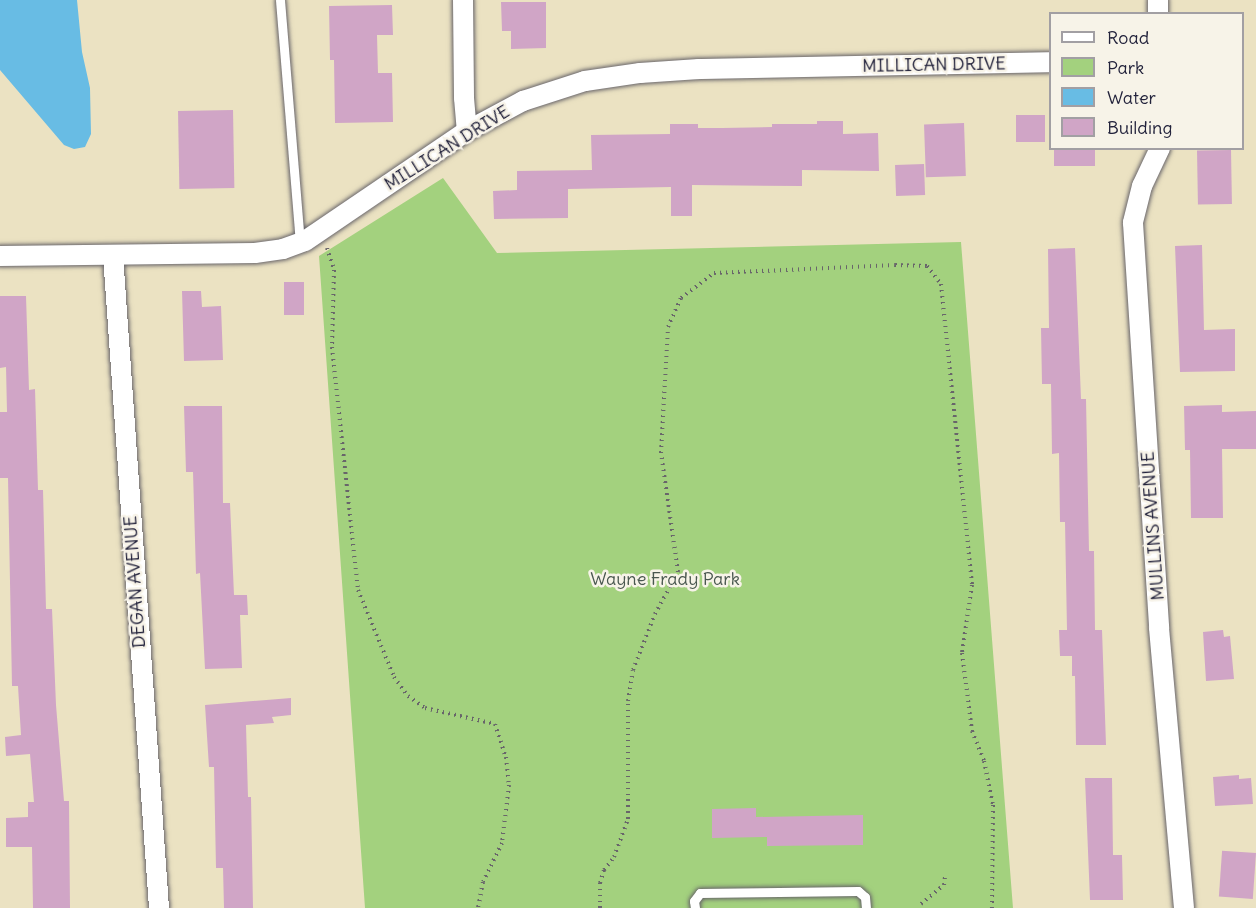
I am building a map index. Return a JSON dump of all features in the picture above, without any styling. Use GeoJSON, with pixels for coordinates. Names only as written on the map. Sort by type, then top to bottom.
{"type":"FeatureCollection","features":[{"type":"Feature","properties":{"kind":"street"},"geometry":{"type":"LineString","coordinates":[[463,0],[464,98],[467,131]]}},
{"type":"Feature","properties":{"kind":"street","name":"MILLICAN DRIVE"},"geometry":{"type":"LineString","coordinates":[[0,256],[255,253],[283,249],[300,243],[322,229],[467,131],[523,101],[585,81],[640,73],[699,69],[1049,63]]}},
{"type":"Feature","properties":{"kind":"street","name":"MULLINS AVENUE"},"geometry":{"type":"LineString","coordinates":[[1159,150],[1142,186],[1133,223],[1159,628],[1184,908]]}},
{"type":"Feature","properties":{"kind":"street","name":"DEGAN AVENUE"},"geometry":{"type":"LineString","coordinates":[[113,255],[159,908]]}},
{"type":"Feature","properties":{"kind":"lane"},"geometry":{"type":"LineString","coordinates":[[280,0],[300,243]]}},
{"type":"Feature","properties":{"kind":"lane"},"geometry":{"type":"LineString","coordinates":[[695,908],[694,901],[700,893],[858,891],[866,897],[866,908]]}},
{"type":"Feature","properties":{"kind":"path"},"geometry":{"type":"LineString","coordinates":[[322,229],[334,270],[332,347],[358,590],[394,677],[408,696],[425,708],[495,724],[506,757],[509,785],[502,843],[483,882],[478,908]]}},
{"type":"Feature","properties":{"kind":"path"},"geometry":{"type":"LineString","coordinates":[[600,908],[600,883],[604,870],[614,857],[628,819],[628,701],[633,670],[655,614],[678,572],[661,453],[668,327],[681,298],[714,273],[895,265],[927,266],[941,284],[972,585],[962,653],[972,731],[984,761],[993,805],[992,908]]}},
{"type":"Feature","properties":{"kind":"path"},"geometry":{"type":"LineString","coordinates":[[921,904],[944,885],[945,877]]}},
{"type":"Feature","properties":{"kind":"green space","name":"Wayne Frady Park"},"geometry":{"type":"Polygon","coordinates":[[[443,178],[497,253],[961,242],[1013,908],[365,908],[319,256],[443,178]]]}},
{"type":"Feature","properties":{"kind":"water"},"geometry":{"type":"Polygon","coordinates":[[[0,0],[77,0],[82,52],[90,88],[91,134],[85,147],[74,149],[64,145],[0,70],[0,0]]]}},
{"type":"Feature","properties":{"kind":"building"},"geometry":{"type":"Polygon","coordinates":[[[501,2],[546,2],[546,48],[511,49],[511,31],[502,31],[501,2]]]}},
{"type":"Feature","properties":{"kind":"building"},"geometry":{"type":"Polygon","coordinates":[[[392,5],[393,35],[377,35],[378,73],[392,73],[393,122],[335,123],[334,60],[330,60],[329,6],[392,5]]]}},
{"type":"Feature","properties":{"kind":"building"},"geometry":{"type":"Polygon","coordinates":[[[233,110],[234,188],[179,189],[178,111],[233,110]]]}},
{"type":"Feature","properties":{"kind":"building"},"geometry":{"type":"Polygon","coordinates":[[[1016,115],[1045,115],[1045,142],[1016,142],[1016,115]]]}},
{"type":"Feature","properties":{"kind":"building"},"geometry":{"type":"Polygon","coordinates":[[[817,121],[843,121],[843,134],[878,133],[879,171],[802,170],[802,186],[692,185],[692,216],[671,216],[671,187],[568,189],[568,218],[494,219],[493,191],[517,190],[517,171],[592,170],[591,135],[670,134],[670,124],[698,124],[698,128],[772,127],[772,124],[817,124],[817,121]]]}},
{"type":"Feature","properties":{"kind":"building"},"geometry":{"type":"Polygon","coordinates":[[[964,123],[966,176],[926,177],[924,124],[964,123]]]}},
{"type":"Feature","properties":{"kind":"building"},"geometry":{"type":"Polygon","coordinates":[[[1054,150],[1095,150],[1095,166],[1054,166],[1054,150]]]}},
{"type":"Feature","properties":{"kind":"building"},"geometry":{"type":"Polygon","coordinates":[[[1231,150],[1232,204],[1198,205],[1197,151],[1231,150]]]}},
{"type":"Feature","properties":{"kind":"building"},"geometry":{"type":"Polygon","coordinates":[[[924,164],[925,195],[896,196],[895,165],[924,164]]]}},
{"type":"Feature","properties":{"kind":"building"},"geometry":{"type":"Polygon","coordinates":[[[1202,245],[1204,330],[1235,329],[1235,371],[1180,372],[1175,246],[1202,245]]]}},
{"type":"Feature","properties":{"kind":"building"},"geometry":{"type":"Polygon","coordinates":[[[1075,248],[1081,399],[1086,399],[1089,551],[1094,551],[1095,630],[1102,630],[1106,745],[1076,745],[1075,676],[1072,676],[1072,656],[1060,656],[1059,630],[1067,630],[1065,522],[1060,522],[1059,453],[1052,454],[1051,384],[1042,384],[1041,328],[1049,328],[1048,249],[1075,248]]]}},
{"type":"Feature","properties":{"kind":"building"},"geometry":{"type":"Polygon","coordinates":[[[284,282],[304,282],[304,315],[284,315],[284,282]]]}},
{"type":"Feature","properties":{"kind":"building"},"geometry":{"type":"Polygon","coordinates":[[[182,291],[201,291],[202,307],[221,306],[223,360],[184,361],[182,291]]]}},
{"type":"Feature","properties":{"kind":"building"},"geometry":{"type":"Polygon","coordinates":[[[0,296],[26,296],[29,390],[35,389],[38,490],[43,490],[46,609],[52,609],[56,705],[64,801],[69,801],[70,908],[33,908],[32,847],[6,847],[6,818],[28,817],[28,802],[34,802],[30,754],[6,756],[5,737],[21,735],[18,686],[12,686],[8,478],[0,478],[0,412],[7,412],[6,367],[0,368],[0,296]]]}},
{"type":"Feature","properties":{"kind":"building"},"geometry":{"type":"Polygon","coordinates":[[[1222,405],[1222,412],[1256,411],[1256,449],[1222,449],[1223,518],[1191,518],[1190,450],[1185,450],[1184,406],[1222,405]]]}},
{"type":"Feature","properties":{"kind":"building"},"geometry":{"type":"Polygon","coordinates":[[[184,406],[222,406],[223,503],[230,503],[234,595],[247,595],[248,615],[240,615],[242,668],[205,669],[200,573],[196,574],[193,472],[186,472],[184,406]]]}},
{"type":"Feature","properties":{"kind":"building"},"geometry":{"type":"Polygon","coordinates":[[[1223,630],[1224,637],[1230,636],[1234,679],[1206,681],[1203,632],[1223,630]]]}},
{"type":"Feature","properties":{"kind":"building"},"geometry":{"type":"Polygon","coordinates":[[[291,698],[291,715],[272,717],[274,723],[246,725],[248,797],[251,797],[253,908],[224,908],[223,868],[216,868],[214,767],[209,767],[205,705],[291,698]]]}},
{"type":"Feature","properties":{"kind":"building"},"geometry":{"type":"Polygon","coordinates":[[[1239,775],[1239,779],[1251,778],[1253,804],[1215,806],[1213,777],[1239,775]]]}},
{"type":"Feature","properties":{"kind":"building"},"geometry":{"type":"Polygon","coordinates":[[[1085,778],[1112,778],[1113,855],[1122,855],[1123,900],[1090,900],[1085,778]]]}},
{"type":"Feature","properties":{"kind":"building"},"geometry":{"type":"Polygon","coordinates":[[[756,808],[756,817],[863,815],[863,845],[767,846],[767,837],[712,838],[712,809],[756,808]]]}},
{"type":"Feature","properties":{"kind":"building"},"geometry":{"type":"Polygon","coordinates":[[[1222,851],[1256,853],[1253,899],[1219,897],[1222,851]]]}}]}
